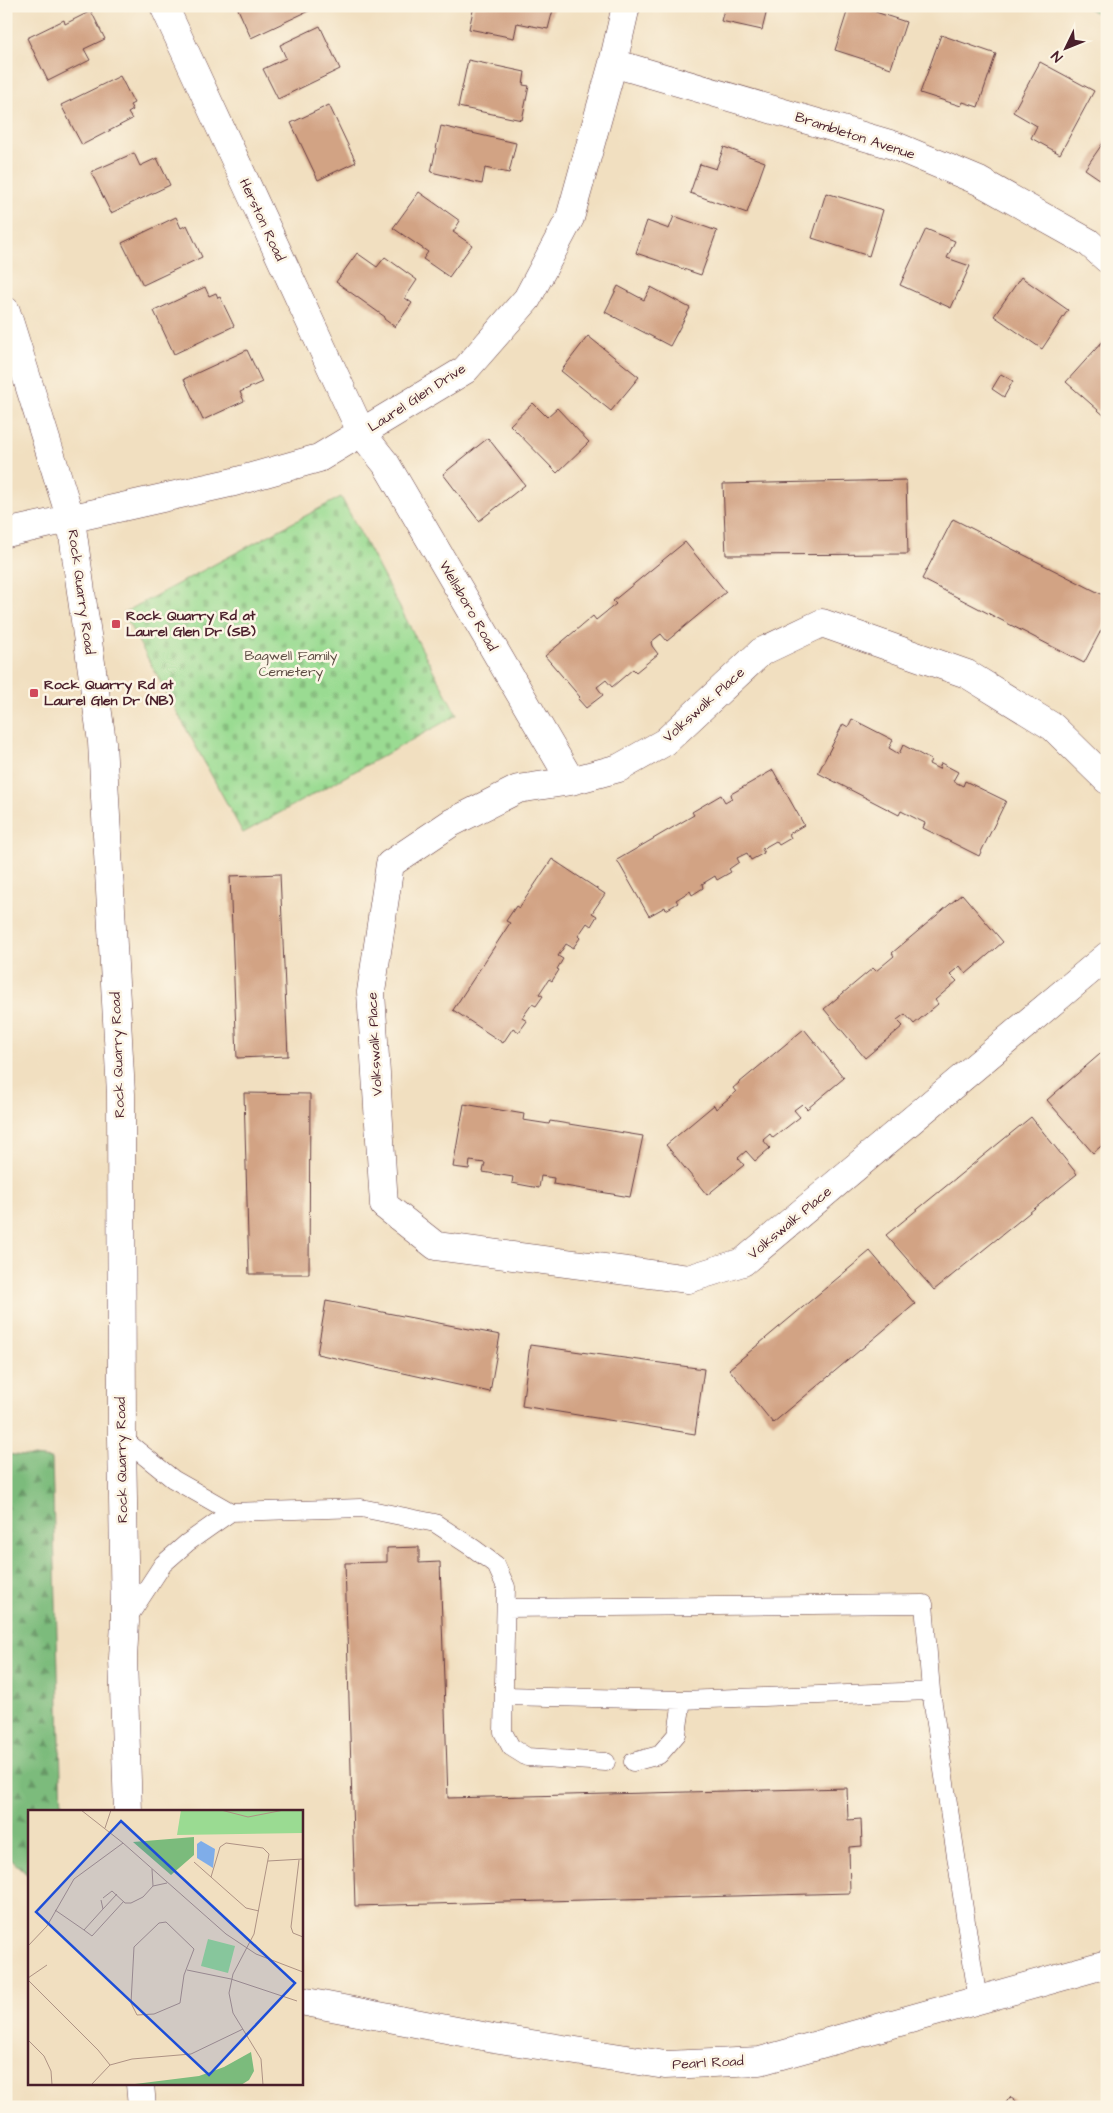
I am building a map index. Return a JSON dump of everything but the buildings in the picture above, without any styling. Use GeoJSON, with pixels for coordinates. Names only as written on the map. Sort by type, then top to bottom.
{"type":"FeatureCollection","features":[{"type":"Feature","properties":{"kind":"street","name":"Herston Road"},"geometry":{"type":"LineString","coordinates":[[164,6],[362,434]]}},
{"type":"Feature","properties":{"kind":"street","name":"Laurel Glen Drive"},"geometry":{"type":"LineString","coordinates":[[6,534],[234,482],[319,458],[362,434],[465,370],[527,299],[570,218],[613,63],[626,6]]}},
{"type":"Feature","properties":{"kind":"street","name":"Brambleton Avenue"},"geometry":{"type":"LineString","coordinates":[[613,63],[893,145],[979,181],[1088,242],[1107,259]]}},
{"type":"Feature","properties":{"kind":"street","name":"Rock Quarry Road"},"geometry":{"type":"LineString","coordinates":[[6,311],[71,520],[102,742],[121,1094],[122,1438],[125,1622],[123,1658],[128,1810]]}},
{"type":"Feature","properties":{"kind":"street","name":"Wellsboro Road"},"geometry":{"type":"LineString","coordinates":[[362,434],[386,464],[571,781]]}},
{"type":"Feature","properties":{"kind":"street","name":"Volkswalk Place"},"geometry":{"type":"LineString","coordinates":[[1107,780],[1053,727],[967,674],[822,623],[761,652],[665,742],[619,768],[571,781],[518,789],[451,823],[390,864],[371,992],[384,1204],[436,1246],[688,1279],[743,1262],[1107,956]]}},
{"type":"Feature","properties":{"kind":"street","name":"Pearl Road"},"geometry":{"type":"LineString","coordinates":[[302,2001],[493,2038],[665,2065],[760,2061],[1107,1964]]}},
{"type":"Feature","properties":{"kind":"street"},"geometry":{"type":"LineString","coordinates":[[140,2086],[142,2107]]}},
{"type":"Feature","properties":{"kind":"lane"},"geometry":{"type":"LineString","coordinates":[[122,1438],[173,1479],[230,1512],[361,1508],[435,1523],[473,1548],[496,1565],[506,1587],[502,1732],[511,1748],[527,1757],[606,1762]]}},
{"type":"Feature","properties":{"kind":"lane"},"geometry":{"type":"LineString","coordinates":[[125,1622],[163,1564],[187,1543],[230,1512]]}},
{"type":"Feature","properties":{"kind":"lane"},"geometry":{"type":"LineString","coordinates":[[506,1608],[924,1604],[931,1691],[978,2000]]}},
{"type":"Feature","properties":{"kind":"lane"},"geometry":{"type":"LineString","coordinates":[[504,1696],[682,1700],[931,1691]]}},
{"type":"Feature","properties":{"kind":"lane"},"geometry":{"type":"LineString","coordinates":[[633,1762],[659,1755],[676,1734],[682,1700]]}},
{"type":"Feature","properties":{"kind":"green space"},"geometry":{"type":"Polygon","coordinates":[[[1084,6],[1107,6],[1107,19],[1084,6]]]}},
{"type":"Feature","properties":{"kind":"green space","name":"Bagwell Family Cemetery"},"geometry":{"type":"Polygon","coordinates":[[[341,497],[457,715],[243,833],[123,613],[341,497]]]}},
{"type":"Feature","properties":{"kind":"green space"},"geometry":{"type":"Polygon","coordinates":[[[6,1454],[52,1459],[62,1810],[28,1810],[28,1875],[6,1855],[6,1454]]]}},
{"type":"Feature","properties":{"kind":"place","name":"Rock Quarry Rd at Laurel Glen Dr (SB)"},"geometry":{"type":"Point","coordinates":[116,624]}},
{"type":"Feature","properties":{"kind":"place","name":"Rock Quarry Rd at Laurel Glen Dr (NB)"},"geometry":{"type":"Point","coordinates":[34,693]}}]}
